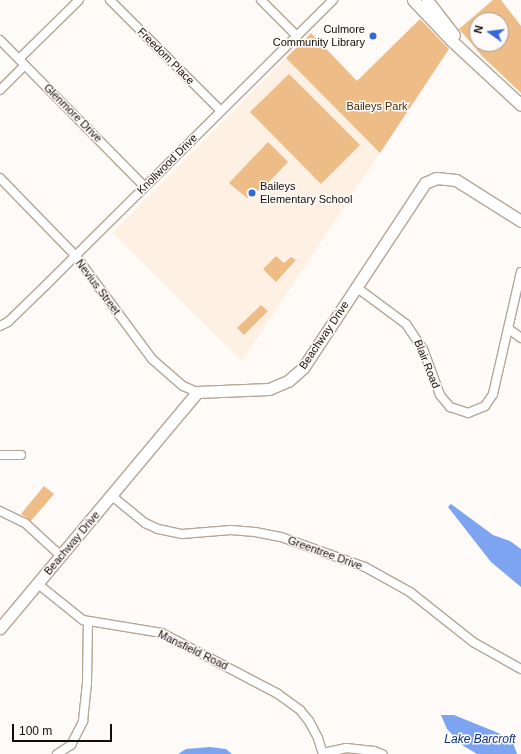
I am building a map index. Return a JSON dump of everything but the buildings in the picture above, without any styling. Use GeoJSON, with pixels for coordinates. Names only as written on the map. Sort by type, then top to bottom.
{"type":"FeatureCollection","features":[{"type":"Feature","properties":{"kind":"street"},"geometry":{"type":"LineString","coordinates":[[0,90],[22,62],[79,0]]}},
{"type":"Feature","properties":{"kind":"street","name":"Freedom Place"},"geometry":{"type":"LineString","coordinates":[[110,0],[221,111]]}},
{"type":"Feature","properties":{"kind":"street"},"geometry":{"type":"LineString","coordinates":[[261,0],[297,36]]}},
{"type":"Feature","properties":{"kind":"street","name":"Knollwood Drive"},"geometry":{"type":"LineString","coordinates":[[0,326],[8,322],[333,0]]}},
{"type":"Feature","properties":{"kind":"street"},"geometry":{"type":"LineString","coordinates":[[413,0],[467,55],[521,104]]}},
{"type":"Feature","properties":{"kind":"street"},"geometry":{"type":"LineString","coordinates":[[427,0],[467,55]]}},
{"type":"Feature","properties":{"kind":"street","name":"Glenmore Drive"},"geometry":{"type":"LineString","coordinates":[[0,40],[145,186]]}},
{"type":"Feature","properties":{"kind":"street","name":"Beachway Drive"},"geometry":{"type":"LineString","coordinates":[[0,628],[62,556],[197,392],[257,390],[288,381],[303,368],[421,188],[430,180],[443,177],[456,180],[521,222]]}},
{"type":"Feature","properties":{"kind":"street","name":"Nevius Street"},"geometry":{"type":"LineString","coordinates":[[0,178],[75,256],[152,359],[183,386],[197,392]]}},
{"type":"Feature","properties":{"kind":"street","name":"Blair Road"},"geometry":{"type":"LineString","coordinates":[[356,287],[398,316],[413,332],[423,349],[440,395],[450,407],[463,413],[479,410],[493,394],[521,272]]}},
{"type":"Feature","properties":{"kind":"street"},"geometry":{"type":"LineString","coordinates":[[509,329],[521,338]]}},
{"type":"Feature","properties":{"kind":"street"},"geometry":{"type":"LineString","coordinates":[[0,455],[21,455]]}},
{"type":"Feature","properties":{"kind":"street","name":"Greentree Drive"},"geometry":{"type":"LineString","coordinates":[[112,496],[145,523],[158,529],[182,534],[231,530],[256,532],[281,537],[365,567],[410,592],[473,642],[521,668]]}},
{"type":"Feature","properties":{"kind":"street"},"geometry":{"type":"LineString","coordinates":[[0,511],[25,523],[62,556]]}},
{"type":"Feature","properties":{"kind":"street","name":"Mansfield Road"},"geometry":{"type":"LineString","coordinates":[[38,584],[75,615],[88,622],[162,633],[278,694],[300,710],[309,721],[323,754],[346,748],[374,751],[382,754]]}},
{"type":"Feature","properties":{"kind":"street"},"geometry":{"type":"LineString","coordinates":[[57,754],[71,745],[83,721],[89,657],[88,622]]}},
{"type":"Feature","properties":{"kind":"shaded area","name":"Baileys Elementary School"},"geometry":{"type":"Polygon","coordinates":[[[286,58],[380,153],[242,361],[112,233],[286,58]]]}},
{"type":"Feature","properties":{"kind":"green space"},"geometry":{"type":"Polygon","coordinates":[[[493,0],[501,0],[521,26],[521,93],[479,52],[509,52],[509,12],[479,12],[493,0]]]}},
{"type":"Feature","properties":{"kind":"green space","name":"Baileys Park"},"geometry":{"type":"Polygon","coordinates":[[[420,19],[449,49],[380,153],[286,58],[311,33],[357,81],[420,19]]]}},
{"type":"Feature","properties":{"kind":"green space"},"geometry":{"type":"Polygon","coordinates":[[[469,20],[469,41],[459,29],[469,20]]]}},
{"type":"Feature","properties":{"kind":"green space"},"geometry":{"type":"Polygon","coordinates":[[[289,74],[360,145],[321,184],[250,112],[289,74]]]}},
{"type":"Feature","properties":{"kind":"green space"},"geometry":{"type":"Polygon","coordinates":[[[268,142],[288,162],[267,184],[247,198],[229,183],[268,142]]]}},
{"type":"Feature","properties":{"kind":"green space"},"geometry":{"type":"Polygon","coordinates":[[[276,256],[284,263],[291,257],[296,260],[276,282],[263,269],[276,256]]]}},
{"type":"Feature","properties":{"kind":"green space"},"geometry":{"type":"Polygon","coordinates":[[[261,305],[268,311],[244,335],[237,328],[261,305]]]}},
{"type":"Feature","properties":{"kind":"green space"},"geometry":{"type":"Polygon","coordinates":[[[44,486],[54,494],[31,521],[21,514],[44,486]]]}},
{"type":"Feature","properties":{"kind":"water"},"geometry":{"type":"Polygon","coordinates":[[[451,504],[493,535],[510,541],[521,549],[521,587],[491,562],[448,507],[451,504]]]}},
{"type":"Feature","properties":{"kind":"water","name":"Lake Barcroft"},"geometry":{"type":"Polygon","coordinates":[[[441,715],[454,715],[512,740],[517,754],[477,754],[462,745],[447,729],[441,715]]]}},
{"type":"Feature","properties":{"kind":"water"},"geometry":{"type":"Polygon","coordinates":[[[210,747],[226,749],[232,754],[178,754],[186,749],[210,747]]]}},
{"type":"Feature","properties":{"kind":"place","name":"Culmore Community Library"},"geometry":{"type":"Point","coordinates":[373,36]}},
{"type":"Feature","properties":{"kind":"place","name":"Baileys Elementary School"},"geometry":{"type":"Point","coordinates":[252,193]}}]}
